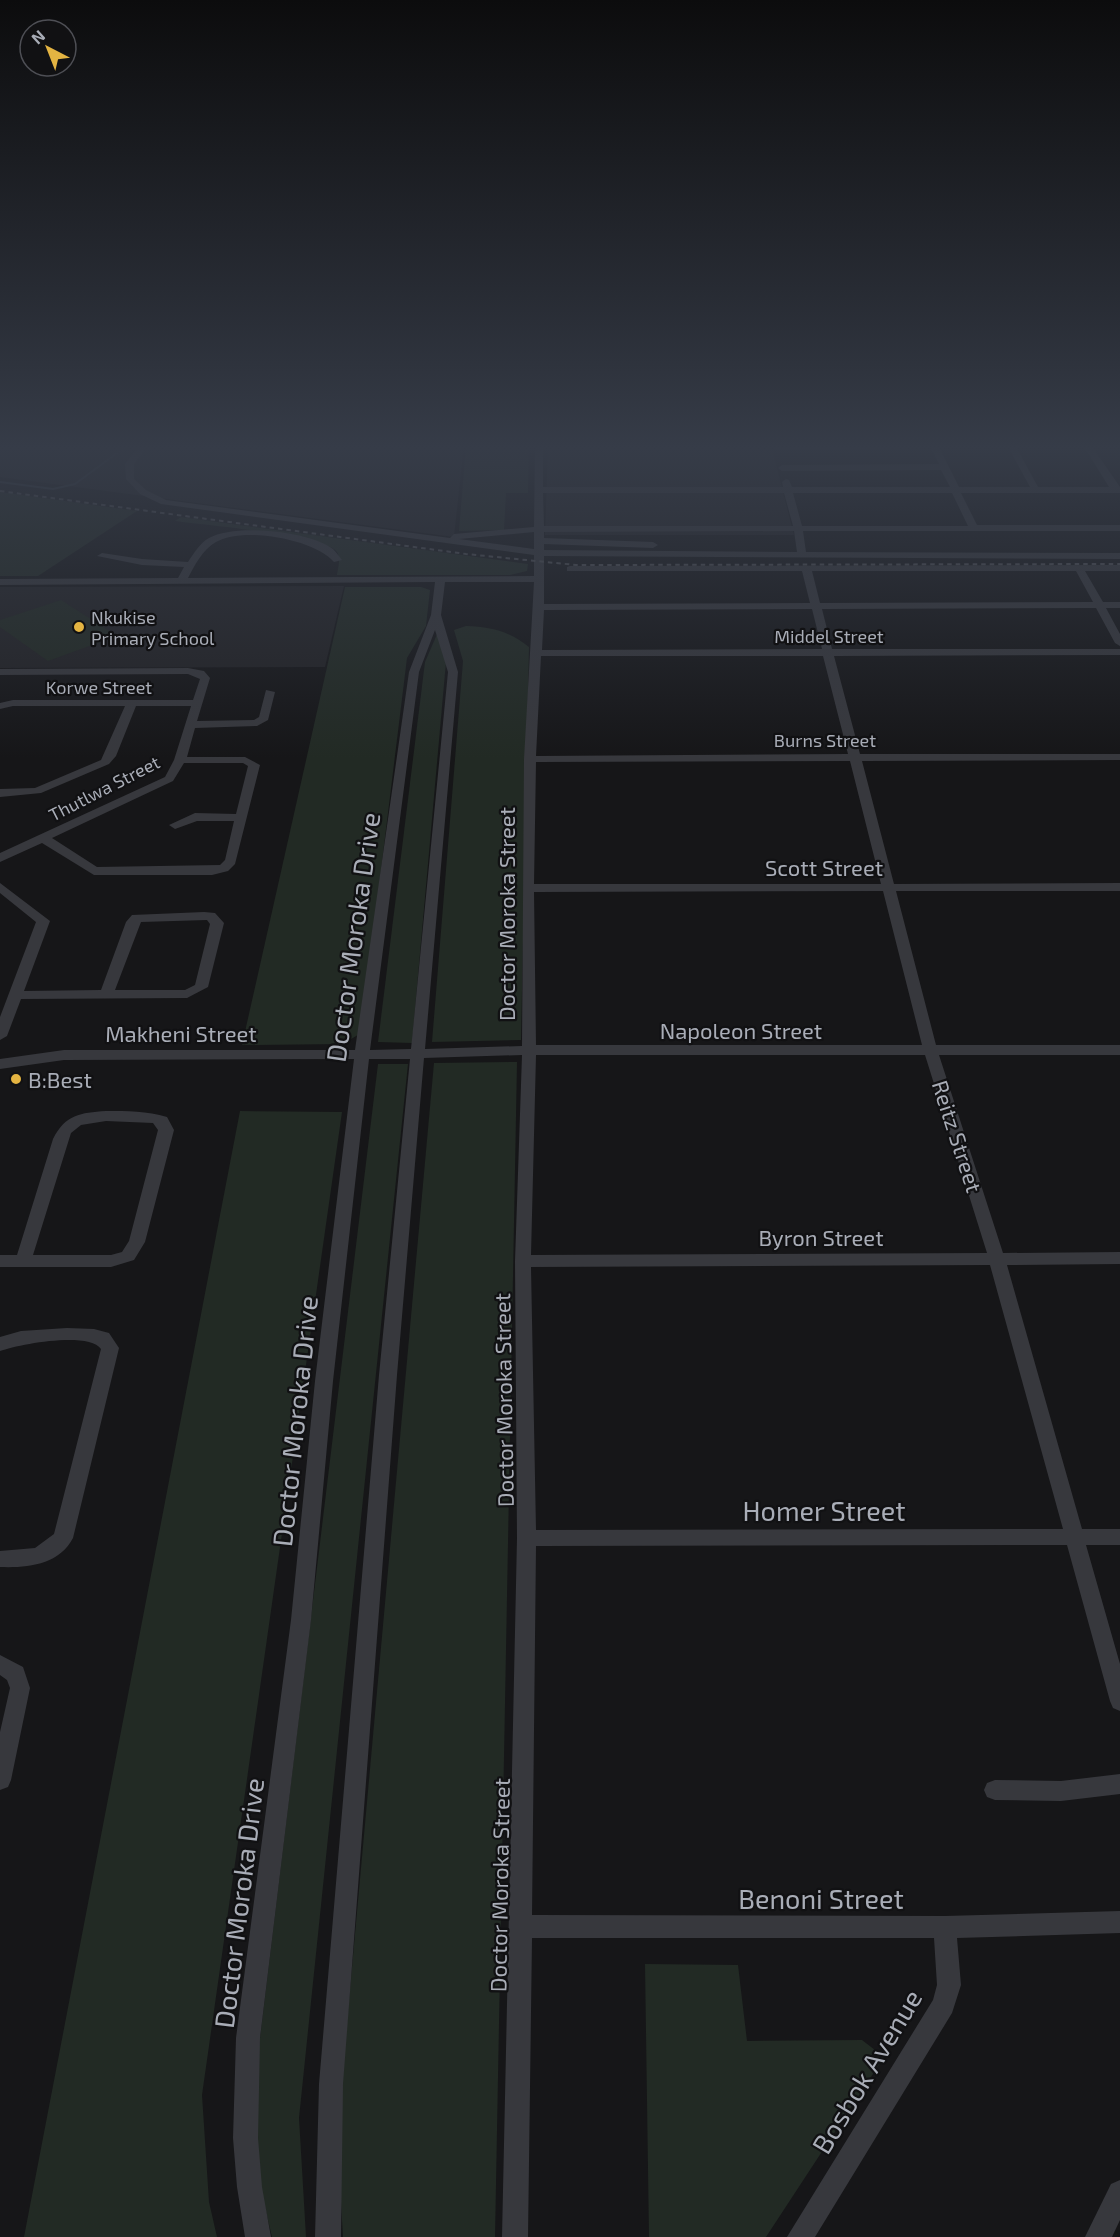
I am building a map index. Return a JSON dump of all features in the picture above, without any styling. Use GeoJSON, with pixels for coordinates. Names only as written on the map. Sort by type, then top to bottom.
{"type":"FeatureCollection","features":[{"type":"Feature","properties":{"kind":"street"},"geometry":{"type":"LineString","coordinates":[[181,582],[204,549]]}},
{"type":"Feature","properties":{"kind":"street"},"geometry":{"type":"LineString","coordinates":[[329,549],[337,560]]}},
{"type":"Feature","properties":{"kind":"street"},"geometry":{"type":"LineString","coordinates":[[474,549],[539,565]]}},
{"type":"Feature","properties":{"kind":"street","name":"Doctor Moroka Street"},"geometry":{"type":"LineString","coordinates":[[515,2237],[527,1538],[523,1261],[529,1050],[528,888],[530,759],[539,607],[539,549]]}},
{"type":"Feature","properties":{"kind":"street"},"geometry":{"type":"LineString","coordinates":[[713,549],[804,562],[1120,568]]}},
{"type":"Feature","properties":{"kind":"street","name":"Reitz Street"},"geometry":{"type":"LineString","coordinates":[[802,549],[931,1052],[997,1259],[1120,1701]]}},
{"type":"Feature","properties":{"kind":"street"},"geometry":{"type":"LineString","coordinates":[[437,595],[476,580],[539,565],[741,555]]}},
{"type":"Feature","properties":{"kind":"street"},"geometry":{"type":"LineString","coordinates":[[102,556],[142,562],[191,565]]}},
{"type":"Feature","properties":{"kind":"street"},"geometry":{"type":"LineString","coordinates":[[570,569],[1120,556]]}},
{"type":"Feature","properties":{"kind":"street"},"geometry":{"type":"LineString","coordinates":[[1079,568],[1120,643]]}},
{"type":"Feature","properties":{"kind":"street"},"geometry":{"type":"LineString","coordinates":[[0,582],[476,580]]}},
{"type":"Feature","properties":{"kind":"street","name":"Doctor Moroka Drive"},"geometry":{"type":"LineString","coordinates":[[258,2237],[245,2149],[243,2093],[248,2038],[301,1620],[324,1381],[362,1054],[414,672],[436,615],[440,581]]}},
{"type":"Feature","properties":{"kind":"street"},"geometry":{"type":"LineString","coordinates":[[539,607],[1120,605]]}},
{"type":"Feature","properties":{"kind":"street","name":"Doctor Moroka Drive"},"geometry":{"type":"LineString","coordinates":[[328,2237],[331,2084],[388,1375],[453,672],[436,615]]}},
{"type":"Feature","properties":{"kind":"street","name":"Middel Street"},"geometry":{"type":"LineString","coordinates":[[537,653],[1120,652]]}},
{"type":"Feature","properties":{"kind":"street","name":"Thutlwa Street"},"geometry":{"type":"LineString","coordinates":[[0,672],[196,672],[205,678],[180,760],[169,779],[0,858]]}},
{"type":"Feature","properties":{"kind":"street"},"geometry":{"type":"LineString","coordinates":[[191,725],[257,723],[264,718],[270,692]]}},
{"type":"Feature","properties":{"kind":"street","name":"Korwe Street"},"geometry":{"type":"LineString","coordinates":[[0,706],[13,703],[198,702]]}},
{"type":"Feature","properties":{"kind":"street"},"geometry":{"type":"LineString","coordinates":[[0,792],[38,791],[105,762],[110,756],[132,703]]}},
{"type":"Feature","properties":{"kind":"street","name":"Burns Street"},"geometry":{"type":"LineString","coordinates":[[530,759],[1120,757]]}},
{"type":"Feature","properties":{"kind":"street"},"geometry":{"type":"LineString","coordinates":[[43,838],[94,871],[212,871],[229,865],[254,768],[252,763],[245,760],[180,760]]}},
{"type":"Feature","properties":{"kind":"street"},"geometry":{"type":"LineString","coordinates":[[175,825],[195,817],[240,818]]}},
{"type":"Feature","properties":{"kind":"street"},"geometry":{"type":"LineString","coordinates":[[0,887],[42,921],[0,1036]]}},
{"type":"Feature","properties":{"kind":"street","name":"Scott Street"},"geometry":{"type":"LineString","coordinates":[[528,888],[1120,887]]}},
{"type":"Feature","properties":{"kind":"street"},"geometry":{"type":"LineString","coordinates":[[16,995],[188,994],[196,991],[201,987],[217,927],[214,919],[204,916],[137,918],[133,922],[107,994]]}},
{"type":"Feature","properties":{"kind":"street","name":"Napoleon Street"},"geometry":{"type":"LineString","coordinates":[[362,1054],[529,1050],[931,1052],[1120,1050]]}},
{"type":"Feature","properties":{"kind":"street","name":"Makheni Street"},"geometry":{"type":"LineString","coordinates":[[0,1064],[64,1055],[362,1054]]}},
{"type":"Feature","properties":{"kind":"street"},"geometry":{"type":"LineString","coordinates":[[0,1261],[23,1261],[111,1261],[128,1256],[137,1242],[166,1130],[162,1121],[148,1117],[89,1118],[69,1126],[61,1139],[23,1261]]}},
{"type":"Feature","properties":{"kind":"street","name":"Byron Street"},"geometry":{"type":"LineString","coordinates":[[523,1261],[1120,1258]]}},
{"type":"Feature","properties":{"kind":"street"},"geometry":{"type":"LineString","coordinates":[[0,1344],[17,1337],[87,1335],[103,1338],[110,1347],[63,1538],[57,1546],[44,1555],[31,1558],[0,1559]]}},
{"type":"Feature","properties":{"kind":"street","name":"Homer Street"},"geometry":{"type":"LineString","coordinates":[[527,1538],[1120,1537]]}},
{"type":"Feature","properties":{"kind":"street"},"geometry":{"type":"LineString","coordinates":[[0,1664],[16,1674],[20,1688],[0,1780]]}},
{"type":"Feature","properties":{"kind":"street"},"geometry":{"type":"LineString","coordinates":[[996,1790],[1061,1791],[1120,1784]]}},
{"type":"Feature","properties":{"kind":"street","name":"Benoni Street"},"geometry":{"type":"LineString","coordinates":[[521,1926],[945,1926],[1120,1922]]}},
{"type":"Feature","properties":{"kind":"street","name":"Bosbok Avenue"},"geometry":{"type":"LineString","coordinates":[[800,2237],[944,2005],[948,1985],[945,1926]]}},
{"type":"Feature","properties":{"kind":"street"},"geometry":{"type":"LineString","coordinates":[[1098,2237],[1120,2193]]}},
{"type":"Feature","properties":{"kind":"shaded area"},"geometry":{"type":"Polygon","coordinates":[[[0,549],[79,549],[38,576],[0,576],[0,549]]]}},
{"type":"Feature","properties":{"kind":"shaded area"},"geometry":{"type":"Polygon","coordinates":[[[333,549],[420,549],[528,564],[527,571],[510,575],[337,575],[339,563],[337,552],[333,549]]]}},
{"type":"Feature","properties":{"kind":"shaded area"},"geometry":{"type":"Polygon","coordinates":[[[344,586],[325,667],[0,668],[0,587],[344,586]]]}},
{"type":"Feature","properties":{"kind":"shaded area"},"geometry":{"type":"Polygon","coordinates":[[[345,587],[421,587],[430,590],[426,626],[407,658],[361,1033],[343,1044],[242,1045],[345,587]]]}},
{"type":"Feature","properties":{"kind":"shaded area"},"geometry":{"type":"Polygon","coordinates":[[[61,600],[117,636],[48,661],[0,627],[0,620],[61,600]]]}},
{"type":"Feature","properties":{"kind":"shaded area"},"geometry":{"type":"Polygon","coordinates":[[[466,626],[500,631],[529,647],[521,1040],[432,1042],[463,661],[454,630],[466,626]]]}},
{"type":"Feature","properties":{"kind":"shaded area"},"geometry":{"type":"Polygon","coordinates":[[[438,632],[446,662],[412,1043],[378,1042],[425,662],[438,632]]]}},
{"type":"Feature","properties":{"kind":"shaded area"},"geometry":{"type":"Polygon","coordinates":[[[517,1062],[495,2237],[343,2237],[337,2133],[434,1063],[517,1062]]]}},
{"type":"Feature","properties":{"kind":"shaded area"},"geometry":{"type":"Polygon","coordinates":[[[378,1064],[408,1064],[299,2118],[306,2237],[272,2237],[262,2195],[253,2096],[378,1064]]]}},
{"type":"Feature","properties":{"kind":"shaded area"},"geometry":{"type":"Polygon","coordinates":[[[240,1111],[342,1112],[202,2095],[209,2202],[217,2237],[24,2237],[240,1111]]]}},
{"type":"Feature","properties":{"kind":"shaded area"},"geometry":{"type":"Polygon","coordinates":[[[645,1964],[738,1965],[747,2041],[862,2040],[884,2057],[766,2237],[649,2237],[645,1964]]]}},
{"type":"Feature","properties":{"kind":"railway"},"geometry":{"type":"LineString","coordinates":[[432,549],[576,565],[1120,564]]}},
{"type":"Feature","properties":{"kind":"place","name":"Nkukise Primary School"},"geometry":{"type":"Point","coordinates":[79,627]}},
{"type":"Feature","properties":{"kind":"place","name":"B:Best"},"geometry":{"type":"Point","coordinates":[16,1079]}}]}
